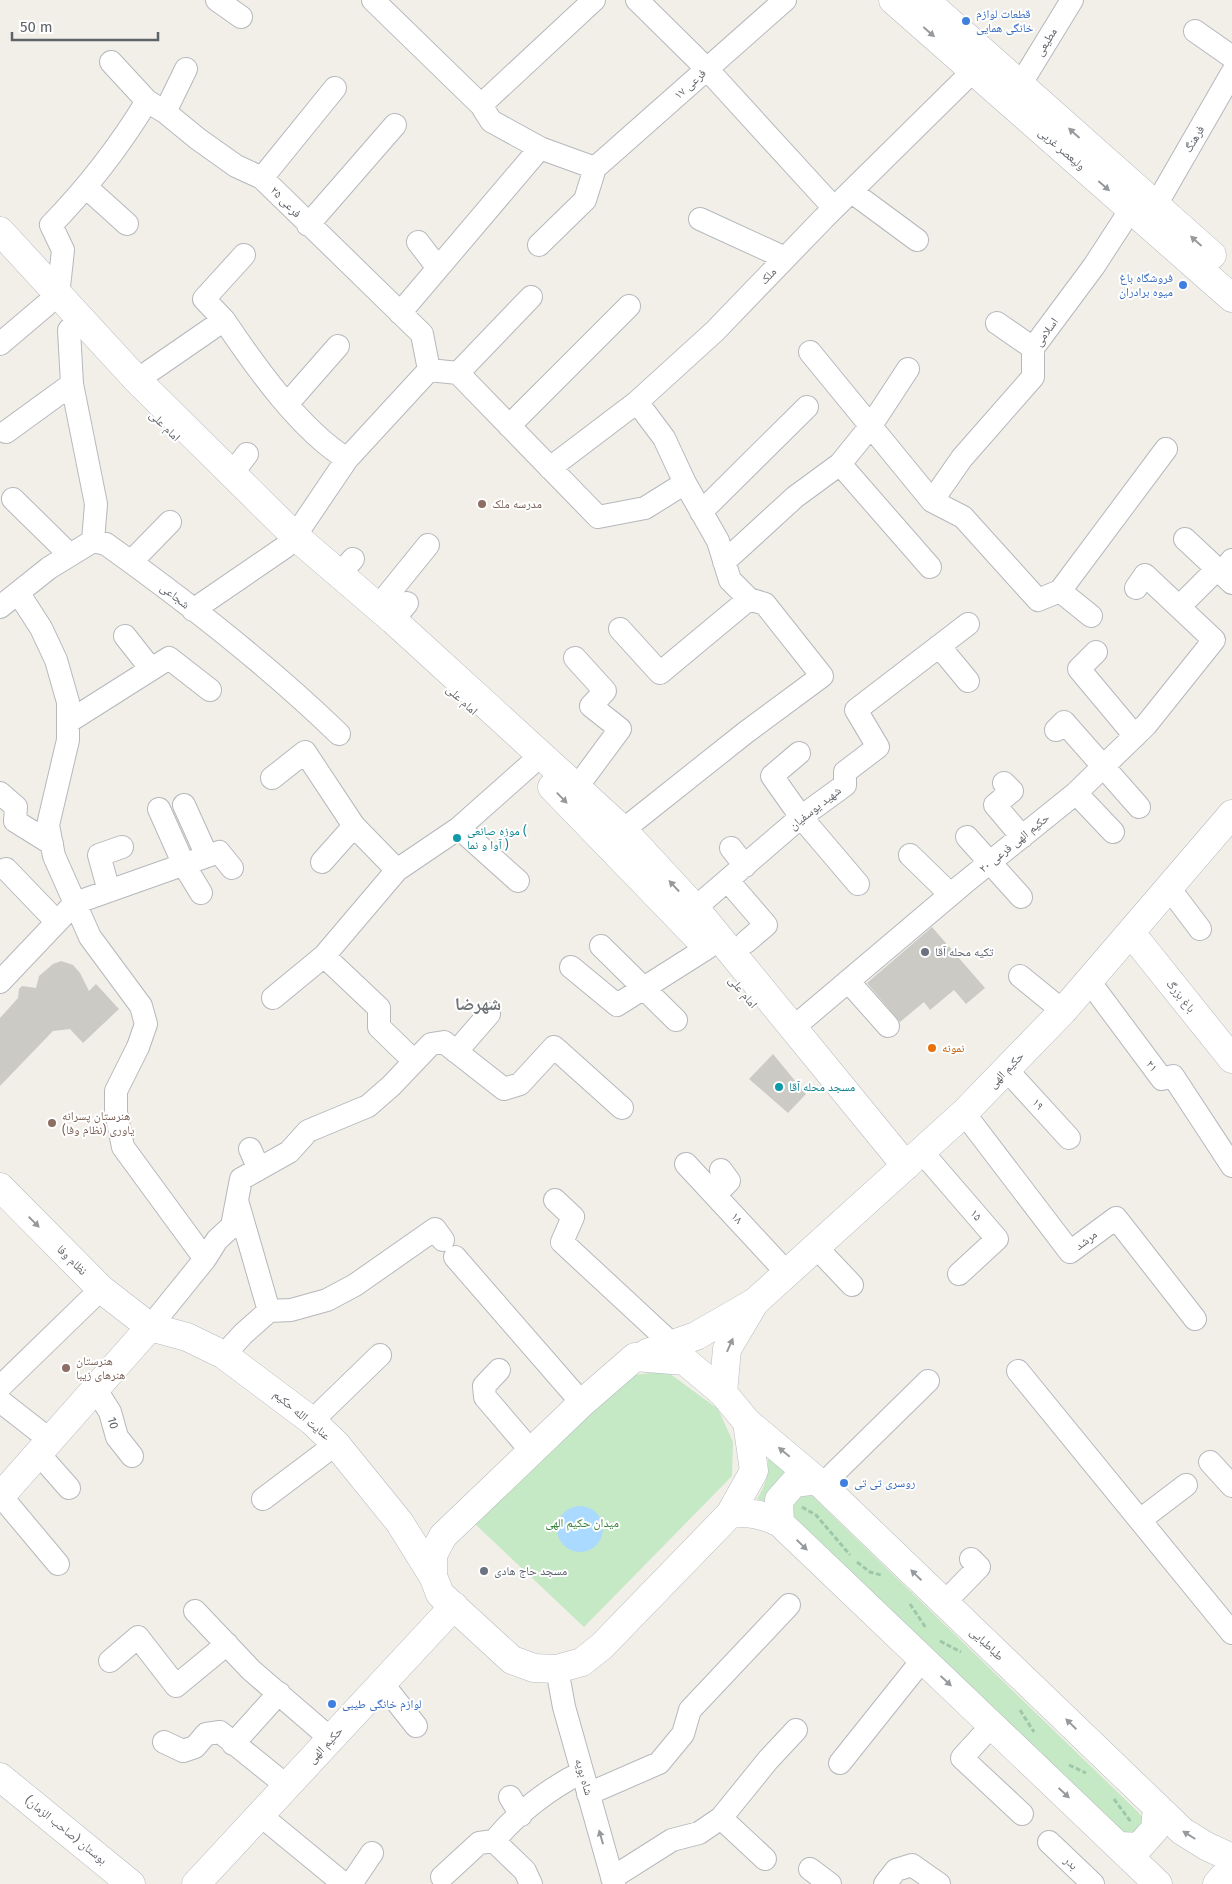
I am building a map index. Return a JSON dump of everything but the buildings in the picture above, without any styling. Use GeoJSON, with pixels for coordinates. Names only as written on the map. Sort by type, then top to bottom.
{"type":"FeatureCollection","features":[{"type":"Feature","properties":{"kind":"main road","name":"ولیعصر غربی"},"geometry":{"type":"LineString","coordinates":[[893,0],[973,71],[1143,207],[1232,273]]}},
{"type":"Feature","properties":{"kind":"main road","name":"ولیعصر غربی"},"geometry":{"type":"LineString","coordinates":[[939,5],[1232,298]]}},
{"type":"Feature","properties":{"kind":"main road"},"geometry":{"type":"LineString","coordinates":[[0,231],[52,300],[137,380],[239,464],[290,541],[346,567],[623,830],[695,908],[908,1165]]}},
{"type":"Feature","properties":{"kind":"main road","name":"امام علی"},"geometry":{"type":"LineString","coordinates":[[0,253],[52,300],[69,330],[290,541],[530,765],[707,948],[908,1165]]}},
{"type":"Feature","properties":{"kind":"main road","name":"حکیم الهی"},"geometry":{"type":"LineString","coordinates":[[755,1302],[964,1113],[1063,1011],[1232,814]]}},
{"type":"Feature","properties":{"kind":"main road","name":"باغ بزرگ"},"geometry":{"type":"LineString","coordinates":[[1131,933],[1232,1059]]}},
{"type":"Feature","properties":{"kind":"main road","name":"نظام وفا"},"geometry":{"type":"LineString","coordinates":[[0,1187],[101,1289],[150,1327]]}},
{"type":"Feature","properties":{"kind":"main road"},"geometry":{"type":"LineString","coordinates":[[635,1357],[685,1360],[723,1393],[747,1422],[754,1471],[730,1514],[602,1646],[582,1662],[557,1669],[534,1668],[512,1660],[440,1594],[433,1576],[433,1555],[443,1536],[582,1403],[635,1357],[696,1336],[755,1302]]}},
{"type":"Feature","properties":{"kind":"main road"},"geometry":{"type":"LineString","coordinates":[[723,1393],[727,1349],[755,1302]]}},
{"type":"Feature","properties":{"kind":"main road"},"geometry":{"type":"LineString","coordinates":[[1,1496],[150,1327]]}},
{"type":"Feature","properties":{"kind":"main road","name":"عنایت الله حکیم"},"geometry":{"type":"LineString","coordinates":[[150,1327],[187,1337],[224,1355],[312,1421],[336,1444],[400,1523],[433,1576]]}},
{"type":"Feature","properties":{"kind":"main road","name":"طباطبایی"},"geometry":{"type":"LineString","coordinates":[[747,1422],[819,1482],[1182,1831],[1206,1846],[1232,1858]]}},
{"type":"Feature","properties":{"kind":"main road"},"geometry":{"type":"LineString","coordinates":[[780,1523],[779,1500],[794,1483],[819,1482]]}},
{"type":"Feature","properties":{"kind":"main road"},"geometry":{"type":"LineString","coordinates":[[730,1514],[750,1512],[780,1523],[931,1650],[992,1725],[1158,1884]]}},
{"type":"Feature","properties":{"kind":"main road","name":"حکیم الهی"},"geometry":{"type":"LineString","coordinates":[[196,1884],[454,1606]]}},
{"type":"Feature","properties":{"kind":"main road","name":"بوستان (صاحب الزمان)"},"geometry":{"type":"LineString","coordinates":[[0,1777],[131,1884]]}},
{"type":"Feature","properties":{"kind":"main road"},"geometry":{"type":"LineString","coordinates":[[1120,1846],[1139,1848],[1155,1829],[1157,1807]]}},
{"type":"Feature","properties":{"kind":"main road"},"geometry":{"type":"LineString","coordinates":[[1217,1884],[1232,1867]]}},
{"type":"Feature","properties":{"kind":"street"},"geometry":{"type":"LineString","coordinates":[[217,0],[241,17]]}},
{"type":"Feature","properties":{"kind":"street"},"geometry":{"type":"LineString","coordinates":[[373,0],[481,105],[491,121],[540,148],[595,168],[585,200],[539,245]]}},
{"type":"Feature","properties":{"kind":"street"},"geometry":{"type":"LineString","coordinates":[[481,105],[594,0]]}},
{"type":"Feature","properties":{"kind":"street"},"geometry":{"type":"LineString","coordinates":[[637,0],[707,69],[834,208]]}},
{"type":"Feature","properties":{"kind":"street","name":"فرعی ۱۷"},"geometry":{"type":"LineString","coordinates":[[595,168],[785,0]]}},
{"type":"Feature","properties":{"kind":"street","name":"مطیعی"},"geometry":{"type":"LineString","coordinates":[[1020,84],[1072,0]]}},
{"type":"Feature","properties":{"kind":"street"},"geometry":{"type":"LineString","coordinates":[[1195,31],[1232,56]]}},
{"type":"Feature","properties":{"kind":"street","name":"فرعی ۲۵"},"geometry":{"type":"LineString","coordinates":[[111,62],[156,106],[198,140],[236,166],[262,178],[308,225],[422,334],[429,370]]}},
{"type":"Feature","properties":{"kind":"street"},"geometry":{"type":"LineString","coordinates":[[0,344],[52,300],[63,250],[51,225],[86,187],[186,69]]}},
{"type":"Feature","properties":{"kind":"street","name":"ملک"},"geometry":{"type":"LineString","coordinates":[[550,468],[638,402],[714,331],[834,208],[973,71]]}},
{"type":"Feature","properties":{"kind":"street"},"geometry":{"type":"LineString","coordinates":[[262,178],[336,88]]}},
{"type":"Feature","properties":{"kind":"street","name":"فرهنگ"},"geometry":{"type":"LineString","coordinates":[[1143,207],[1228,88]]}},
{"type":"Feature","properties":{"kind":"street"},"geometry":{"type":"LineString","coordinates":[[308,225],[395,125]]}},
{"type":"Feature","properties":{"kind":"street"},"geometry":{"type":"LineString","coordinates":[[400,313],[540,148]]}},
{"type":"Feature","properties":{"kind":"street"},"geometry":{"type":"LineString","coordinates":[[86,187],[127,224]]}},
{"type":"Feature","properties":{"kind":"street"},"geometry":{"type":"LineString","coordinates":[[852,192],[917,240]]}},
{"type":"Feature","properties":{"kind":"street","name":"اسلامی"},"geometry":{"type":"LineString","coordinates":[[932,501],[962,458],[1033,377],[1033,348],[1094,266],[1143,207]]}},
{"type":"Feature","properties":{"kind":"street"},"geometry":{"type":"LineString","coordinates":[[700,219],[785,258]]}},
{"type":"Feature","properties":{"kind":"street"},"geometry":{"type":"LineString","coordinates":[[418,242],[438,268]]}},
{"type":"Feature","properties":{"kind":"street"},"geometry":{"type":"LineString","coordinates":[[244,255],[204,299],[224,320],[258,371],[326,446],[347,459]]}},
{"type":"Feature","properties":{"kind":"street"},"geometry":{"type":"LineString","coordinates":[[458,373],[531,297]]}},
{"type":"Feature","properties":{"kind":"street"},"geometry":{"type":"LineString","coordinates":[[510,426],[629,306]]}},
{"type":"Feature","properties":{"kind":"street"},"geometry":{"type":"LineString","coordinates":[[137,380],[224,320]]}},
{"type":"Feature","properties":{"kind":"street"},"geometry":{"type":"LineString","coordinates":[[997,323],[1033,348]]}},
{"type":"Feature","properties":{"kind":"street"},"geometry":{"type":"LineString","coordinates":[[0,607],[69,554],[93,541],[96,504],[72,384],[69,330]]}},
{"type":"Feature","properties":{"kind":"street"},"geometry":{"type":"LineString","coordinates":[[288,403],[338,346]]}},
{"type":"Feature","properties":{"kind":"street"},"geometry":{"type":"LineString","coordinates":[[810,352],[932,501],[963,517],[1038,600],[1060,591],[1166,449]]}},
{"type":"Feature","properties":{"kind":"street"},"geometry":{"type":"LineString","coordinates":[[724,562],[795,496],[840,464],[870,427],[908,368]]}},
{"type":"Feature","properties":{"kind":"street"},"geometry":{"type":"LineString","coordinates":[[192,610],[290,541],[347,459],[429,370],[458,373],[550,468],[584,499],[598,517],[646,508],[685,483]]}},
{"type":"Feature","properties":{"kind":"street"},"geometry":{"type":"LineString","coordinates":[[6,432],[72,384]]}},
{"type":"Feature","properties":{"kind":"street"},"geometry":{"type":"LineString","coordinates":[[623,830],[745,733],[822,676],[765,604],[749,599],[730,580],[718,541],[685,483],[664,438],[638,402]]}},
{"type":"Feature","properties":{"kind":"street"},"geometry":{"type":"LineString","coordinates":[[701,512],[806,407]]}},
{"type":"Feature","properties":{"kind":"street"},"geometry":{"type":"LineString","coordinates":[[840,464],[930,567]]}},
{"type":"Feature","properties":{"kind":"street"},"geometry":{"type":"LineString","coordinates":[[13,499],[69,554]]}},
{"type":"Feature","properties":{"kind":"street"},"geometry":{"type":"LineString","coordinates":[[131,562],[170,522]]}},
{"type":"Feature","properties":{"kind":"street"},"geometry":{"type":"LineString","coordinates":[[1136,588],[1145,575],[1179,607],[1227,571],[1185,540]]}},
{"type":"Feature","properties":{"kind":"street","name":"شجاعی"},"geometry":{"type":"LineString","coordinates":[[93,541],[106,544],[131,562],[299,696],[339,734]]}},
{"type":"Feature","properties":{"kind":"street"},"geometry":{"type":"LineString","coordinates":[[393,610],[428,545]]}},
{"type":"Feature","properties":{"kind":"street"},"geometry":{"type":"LineString","coordinates":[[1060,591],[1091,616]]}},
{"type":"Feature","properties":{"kind":"street"},"geometry":{"type":"LineString","coordinates":[[18,594],[41,628],[56,660],[68,702],[68,740],[48,825],[54,856],[90,937],[141,1006],[146,1024],[138,1047],[116,1091],[116,1112],[123,1147],[205,1259]]}},
{"type":"Feature","properties":{"kind":"street"},"geometry":{"type":"LineString","coordinates":[[620,629],[660,673],[749,599]]}},
{"type":"Feature","properties":{"kind":"street","name":"حکیم الهی فرعی ۲۰"},"geometry":{"type":"LineString","coordinates":[[794,1027],[950,894],[1076,793],[1135,736],[1214,640],[1179,607]]}},
{"type":"Feature","properties":{"kind":"street","name":"شهید یوسفیان"},"geometry":{"type":"LineString","coordinates":[[695,908],[801,817],[844,785],[845,772],[878,747],[856,710],[968,624]]}},
{"type":"Feature","properties":{"kind":"street"},"geometry":{"type":"LineString","coordinates":[[125,636],[151,669]]}},
{"type":"Feature","properties":{"kind":"street"},"geometry":{"type":"LineString","coordinates":[[939,646],[968,681]]}},
{"type":"Feature","properties":{"kind":"street"},"geometry":{"type":"LineString","coordinates":[[1096,652],[1079,669],[1135,736]]}},
{"type":"Feature","properties":{"kind":"street"},"geometry":{"type":"LineString","coordinates":[[68,722],[169,658],[210,690]]}},
{"type":"Feature","properties":{"kind":"street"},"geometry":{"type":"LineString","coordinates":[[575,658],[605,691],[591,706],[620,729],[577,787]]}},
{"type":"Feature","properties":{"kind":"street"},"geometry":{"type":"LineString","coordinates":[[1056,730],[1064,722],[1138,807]]}},
{"type":"Feature","properties":{"kind":"street"},"geometry":{"type":"LineString","coordinates":[[272,778],[305,752],[354,826],[397,870]]}},
{"type":"Feature","properties":{"kind":"street"},"geometry":{"type":"LineString","coordinates":[[799,753],[772,776],[801,817],[858,884]]}},
{"type":"Feature","properties":{"kind":"street"},"geometry":{"type":"LineString","coordinates":[[273,998],[324,956],[397,870],[459,828],[530,765]]}},
{"type":"Feature","properties":{"kind":"street"},"geometry":{"type":"LineString","coordinates":[[1004,784],[1012,791],[994,805],[1022,837]]}},
{"type":"Feature","properties":{"kind":"street"},"geometry":{"type":"LineString","coordinates":[[0,792],[16,807],[15,821],[52,844]]}},
{"type":"Feature","properties":{"kind":"street"},"geometry":{"type":"LineString","coordinates":[[1076,793],[1114,832]]}},
{"type":"Feature","properties":{"kind":"street"},"geometry":{"type":"LineString","coordinates":[[184,805],[207,856]]}},
{"type":"Feature","properties":{"kind":"street"},"geometry":{"type":"LineString","coordinates":[[159,809],[184,864],[201,893]]}},
{"type":"Feature","properties":{"kind":"street"},"geometry":{"type":"LineString","coordinates":[[322,862],[354,826]]}},
{"type":"Feature","properties":{"kind":"street"},"geometry":{"type":"LineString","coordinates":[[459,828],[518,881]]}},
{"type":"Feature","properties":{"kind":"street"},"geometry":{"type":"LineString","coordinates":[[967,837],[1021,897]]}},
{"type":"Feature","properties":{"kind":"street"},"geometry":{"type":"LineString","coordinates":[[109,891],[99,855],[122,847]]}},
{"type":"Feature","properties":{"kind":"street"},"geometry":{"type":"LineString","coordinates":[[731,848],[745,866]]}},
{"type":"Feature","properties":{"kind":"street"},"geometry":{"type":"LineString","coordinates":[[0,982],[75,903],[219,852],[232,868]]}},
{"type":"Feature","properties":{"kind":"street"},"geometry":{"type":"LineString","coordinates":[[910,855],[950,894]]}},
{"type":"Feature","properties":{"kind":"street"},"geometry":{"type":"LineString","coordinates":[[6,869],[56,922]]}},
{"type":"Feature","properties":{"kind":"street"},"geometry":{"type":"LineString","coordinates":[[728,881],[766,925],[746,942]]}},
{"type":"Feature","properties":{"kind":"street"},"geometry":{"type":"LineString","coordinates":[[1169,888],[1200,929]]}},
{"type":"Feature","properties":{"kind":"street"},"geometry":{"type":"LineString","coordinates":[[601,946],[645,987],[676,1020]]}},
{"type":"Feature","properties":{"kind":"street"},"geometry":{"type":"LineString","coordinates":[[571,967],[617,1005],[707,948]]}},
{"type":"Feature","properties":{"kind":"street"},"geometry":{"type":"LineString","coordinates":[[324,956],[379,1008],[380,1027],[414,1061]]}},
{"type":"Feature","properties":{"kind":"street"},"geometry":{"type":"LineString","coordinates":[[1020,976],[1063,1011]]}},
{"type":"Feature","properties":{"kind":"street"},"geometry":{"type":"LineString","coordinates":[[848,981],[888,1026]]}},
{"type":"Feature","properties":{"kind":"street","name":"۲۱"},"geometry":{"type":"LineString","coordinates":[[1089,981],[1162,1079],[1173,1076],[1232,1166]]}},
{"type":"Feature","properties":{"kind":"street"},"geometry":{"type":"LineString","coordinates":[[456,1052],[489,1014]]}},
{"type":"Feature","properties":{"kind":"street"},"geometry":{"type":"LineString","coordinates":[[150,1327],[205,1259],[217,1240],[232,1226],[241,1179],[255,1159],[289,1152],[308,1131],[368,1106],[391,1086],[431,1044],[444,1042],[504,1090],[520,1084],[554,1048],[622,1108]]}},
{"type":"Feature","properties":{"kind":"street","name":"۱۹"},"geometry":{"type":"LineString","coordinates":[[1006,1069],[1069,1138]]}},
{"type":"Feature","properties":{"kind":"street","name":"مرشد"},"geometry":{"type":"LineString","coordinates":[[964,1113],[1070,1252],[1116,1218],[1195,1319]]}},
{"type":"Feature","properties":{"kind":"street","name":"۱۸"},"geometry":{"type":"LineString","coordinates":[[686,1164],[787,1273]]}},
{"type":"Feature","properties":{"kind":"street","name":"۱۵"},"geometry":{"type":"LineString","coordinates":[[908,1165],[997,1239],[959,1274]]}},
{"type":"Feature","properties":{"kind":"street"},"geometry":{"type":"LineString","coordinates":[[715,1195],[729,1181],[721,1170]]}},
{"type":"Feature","properties":{"kind":"street"},"geometry":{"type":"LineString","coordinates":[[555,1200],[573,1217],[562,1242],[672,1344]]}},
{"type":"Feature","properties":{"kind":"street"},"geometry":{"type":"LineString","coordinates":[[237,1202],[268,1311]]}},
{"type":"Feature","properties":{"kind":"street"},"geometry":{"type":"LineString","coordinates":[[224,1355],[268,1311],[291,1310],[327,1300],[355,1285],[435,1229],[449,1248],[582,1403]]}},
{"type":"Feature","properties":{"kind":"street"},"geometry":{"type":"LineString","coordinates":[[816,1247],[852,1285]]}},
{"type":"Feature","properties":{"kind":"street"},"geometry":{"type":"LineString","coordinates":[[0,1387],[101,1289]]}},
{"type":"Feature","properties":{"kind":"street"},"geometry":{"type":"LineString","coordinates":[[312,1421],[380,1355]]}},
{"type":"Feature","properties":{"kind":"street"},"geometry":{"type":"LineString","coordinates":[[499,1370],[484,1386],[485,1397],[532,1452]]}},
{"type":"Feature","properties":{"kind":"street"},"geometry":{"type":"LineString","coordinates":[[1018,1370],[1232,1633]]}},
{"type":"Feature","properties":{"kind":"street"},"geometry":{"type":"LineString","coordinates":[[819,1482],[928,1381]]}},
{"type":"Feature","properties":{"kind":"street","name":"10"},"geometry":{"type":"LineString","coordinates":[[95,1388],[110,1412],[117,1437],[132,1456]]}},
{"type":"Feature","properties":{"kind":"street"},"geometry":{"type":"LineString","coordinates":[[0,1401],[44,1447],[69,1488]]}},
{"type":"Feature","properties":{"kind":"street"},"geometry":{"type":"LineString","coordinates":[[263,1499],[336,1444]]}},
{"type":"Feature","properties":{"kind":"street"},"geometry":{"type":"LineString","coordinates":[[1210,1462],[1232,1486]]}},
{"type":"Feature","properties":{"kind":"street"},"geometry":{"type":"LineString","coordinates":[[1140,1520],[1186,1485]]}},
{"type":"Feature","properties":{"kind":"street"},"geometry":{"type":"LineString","coordinates":[[1,1496],[58,1564]]}},
{"type":"Feature","properties":{"kind":"street"},"geometry":{"type":"LineString","coordinates":[[944,1603],[979,1567],[971,1559]]}},
{"type":"Feature","properties":{"kind":"street"},"geometry":{"type":"LineString","coordinates":[[588,1794],[660,1762],[683,1734],[690,1710],[789,1605]]}},
{"type":"Feature","properties":{"kind":"street"},"geometry":{"type":"LineString","coordinates":[[195,1611],[252,1670],[331,1739]]}},
{"type":"Feature","properties":{"kind":"street"},"geometry":{"type":"LineString","coordinates":[[110,1661],[138,1638],[176,1686],[227,1644]]}},
{"type":"Feature","properties":{"kind":"street"},"geometry":{"type":"LineString","coordinates":[[840,1763],[931,1650]]}},
{"type":"Feature","properties":{"kind":"street","name":"شاه بویه"},"geometry":{"type":"LineString","coordinates":[[557,1669],[564,1707],[613,1881]]}},
{"type":"Feature","properties":{"kind":"street"},"geometry":{"type":"LineString","coordinates":[[382,1683],[416,1726]]}},
{"type":"Feature","properties":{"kind":"street"},"geometry":{"type":"LineString","coordinates":[[233,1744],[279,1693]]}},
{"type":"Feature","properties":{"kind":"street"},"geometry":{"type":"LineString","coordinates":[[992,1725],[962,1758],[1022,1814]]}},
{"type":"Feature","properties":{"kind":"street"},"geometry":{"type":"LineString","coordinates":[[613,1881],[672,1840],[699,1833],[721,1818],[768,1760],[796,1730]]}},
{"type":"Feature","properties":{"kind":"street"},"geometry":{"type":"LineString","coordinates":[[164,1742],[183,1751],[195,1747],[206,1734],[220,1732],[287,1786]]}},
{"type":"Feature","properties":{"kind":"street"},"geometry":{"type":"LineString","coordinates":[[442,1877],[479,1843],[494,1841],[506,1826],[515,1806],[582,1772]]}},
{"type":"Feature","properties":{"kind":"street"},"geometry":{"type":"LineString","coordinates":[[260,1815],[344,1884]]}},
{"type":"Feature","properties":{"kind":"street"},"geometry":{"type":"LineString","coordinates":[[721,1818],[765,1860]]}},
{"type":"Feature","properties":{"kind":"street"},"geometry":{"type":"LineString","coordinates":[[494,1841],[525,1871],[531,1884]]}},
{"type":"Feature","properties":{"kind":"street","name":"بدر"},"geometry":{"type":"LineString","coordinates":[[1049,1842],[1093,1884]]}},
{"type":"Feature","properties":{"kind":"street"},"geometry":{"type":"LineString","coordinates":[[350,1884],[372,1853]]}},
{"type":"Feature","properties":{"kind":"street"},"geometry":{"type":"LineString","coordinates":[[885,1884],[896,1870],[912,1865],[939,1884]]}},
{"type":"Feature","properties":{"kind":"street"},"geometry":{"type":"LineString","coordinates":[[810,1870],[830,1884]]}},
{"type":"Feature","properties":{"kind":"path"},"geometry":{"type":"LineString","coordinates":[[780,1523],[799,1506],[816,1515],[857,1562],[870,1572],[885,1577]]}},
{"type":"Feature","properties":{"kind":"path"},"geometry":{"type":"LineString","coordinates":[[905,1597],[932,1634]]}},
{"type":"Feature","properties":{"kind":"path"},"geometry":{"type":"LineString","coordinates":[[931,1650],[967,1656]]}},
{"type":"Feature","properties":{"kind":"path"},"geometry":{"type":"LineString","coordinates":[[1018,1708],[1036,1734]]}},
{"type":"Feature","properties":{"kind":"path"},"geometry":{"type":"LineString","coordinates":[[1064,1761],[1089,1774]]}},
{"type":"Feature","properties":{"kind":"path"},"geometry":{"type":"LineString","coordinates":[[1109,1793],[1119,1808],[1147,1838]]}},
{"type":"Feature","properties":{"kind":"green space","name":"میدان حکیم الهی"},"geometry":{"type":"Polygon","coordinates":[[[666,1371],[718,1409],[733,1442],[732,1476],[584,1627],[474,1523],[627,1376],[666,1371]]]}},
{"type":"Feature","properties":{"kind":"green space"},"geometry":{"type":"Polygon","coordinates":[[[767,1447],[792,1478],[768,1502],[757,1499],[764,1486],[767,1474],[767,1447]]]}},
{"type":"Feature","properties":{"kind":"green space"},"geometry":{"type":"Polygon","coordinates":[[[810,1494],[1138,1812],[1144,1819],[1146,1831],[1132,1842],[787,1516],[794,1495],[810,1494]]]}},
{"type":"Feature","properties":{"kind":"water"},"geometry":{"type":"Polygon","coordinates":[[[575,1506],[585,1506],[597,1512],[602,1520],[602,1538],[597,1546],[589,1551],[575,1552],[567,1549],[560,1542],[557,1534],[557,1524],[560,1516],[567,1509],[575,1506]]]}},
{"type":"Feature","properties":{"kind":"place","name":"قطعات لوازم خانگی همایی"},"geometry":{"type":"Point","coordinates":[966,21]}},
{"type":"Feature","properties":{"kind":"place","name":"فروشگاه باغ میوه برادران"},"geometry":{"type":"Point","coordinates":[1183,285]}},
{"type":"Feature","properties":{"kind":"place","name":"مدرسه ملک"},"geometry":{"type":"Point","coordinates":[482,504]}},
{"type":"Feature","properties":{"kind":"place","name":"موزه صانعی ( آوا و نما )"},"geometry":{"type":"Point","coordinates":[457,838]}},
{"type":"Feature","properties":{"kind":"place","name":"تکیه محله آقا"},"geometry":{"type":"Point","coordinates":[925,952]}},
{"type":"Feature","properties":{"kind":"place","name":"نمونه"},"geometry":{"type":"Point","coordinates":[932,1048]}},
{"type":"Feature","properties":{"kind":"place","name":"مسجد محله آقا"},"geometry":{"type":"Point","coordinates":[779,1087]}},
{"type":"Feature","properties":{"kind":"place","name":"هنرستان پسرانه یاوری (نظام وفا)"},"geometry":{"type":"Point","coordinates":[52,1123]}},
{"type":"Feature","properties":{"kind":"place","name":"هنرستان هنرهای زیبا"},"geometry":{"type":"Point","coordinates":[66,1368]}},
{"type":"Feature","properties":{"kind":"place","name":"روسری تی تی"},"geometry":{"type":"Point","coordinates":[844,1483]}},
{"type":"Feature","properties":{"kind":"place","name":"مسجد حاج هادی"},"geometry":{"type":"Point","coordinates":[484,1571]}},
{"type":"Feature","properties":{"kind":"place","name":"لوازم خانگی طیبی"},"geometry":{"type":"Point","coordinates":[332,1704]}},
{"type":"Feature","properties":{"kind":"district","name":"شهرضا"},"geometry":{"type":"Point","coordinates":[478,1004]}}]}
